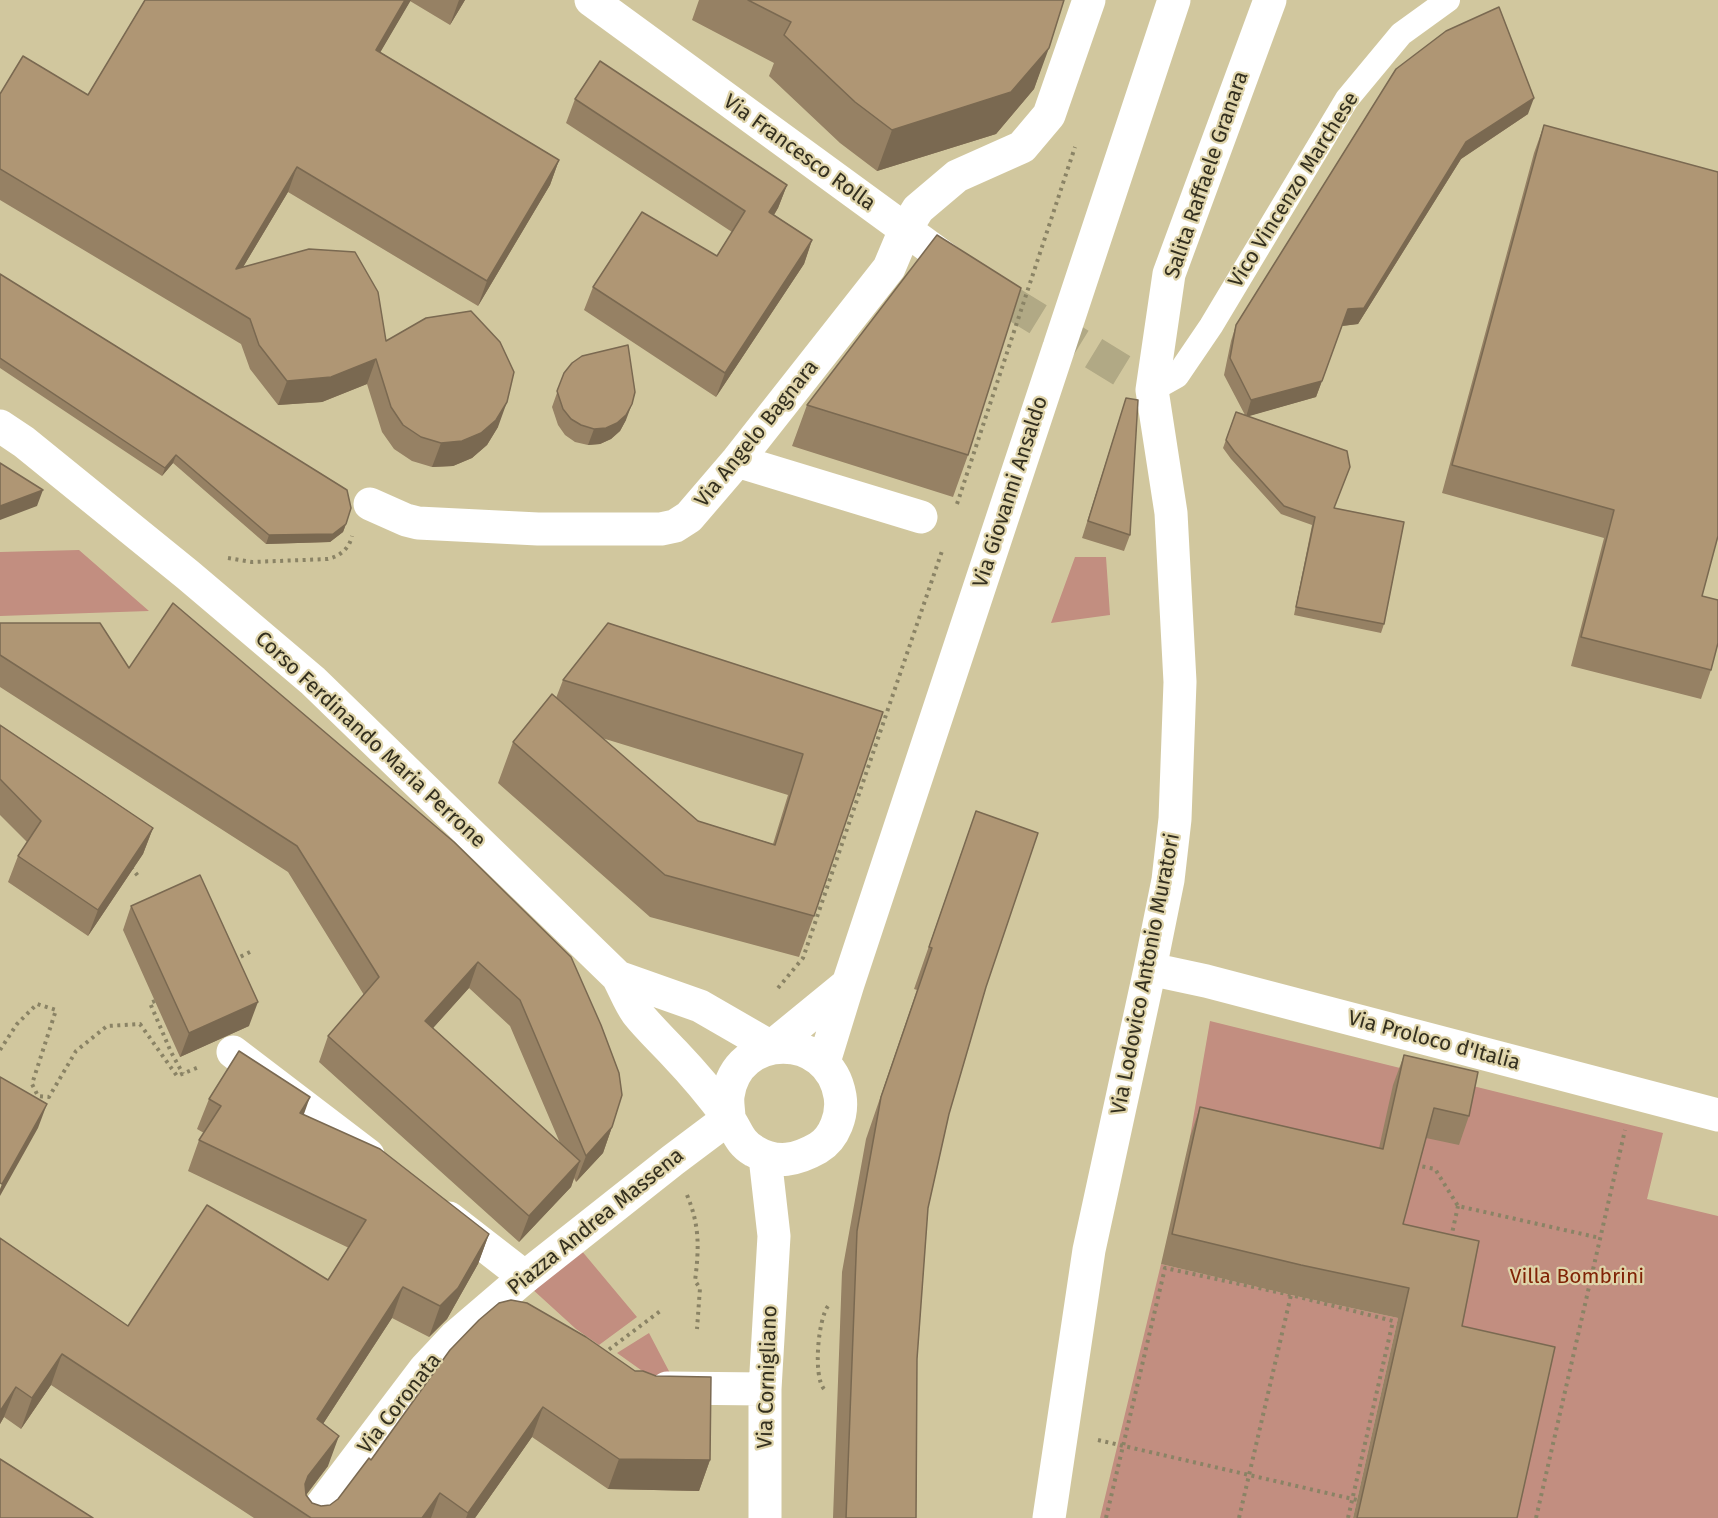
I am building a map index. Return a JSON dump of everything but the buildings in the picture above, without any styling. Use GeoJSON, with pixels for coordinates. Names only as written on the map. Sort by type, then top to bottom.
{"type":"FeatureCollection","features":[{"type":"Feature","properties":{"kind":"street","name":"Via Francesco Rolla"},"geometry":{"type":"LineString","coordinates":[[591,0],[905,230],[991,290]]}},
{"type":"Feature","properties":{"kind":"street","name":"Via Angelo Bagnara"},"geometry":{"type":"LineString","coordinates":[[370,504],[418,523],[463,527],[661,529],[675,526],[689,517],[737,461],[889,268],[905,230],[918,209],[957,176],[1022,147],[1049,115],[1089,0]]}},
{"type":"Feature","properties":{"kind":"street","name":"Via Giovanni Ansaldo"},"geometry":{"type":"LineString","coordinates":[[824,1062],[1174,0]]}},
{"type":"Feature","properties":{"kind":"street","name":"Salita Raffaele Granara"},"geometry":{"type":"LineString","coordinates":[[1142,383],[1169,274],[1270,0]]}},
{"type":"Feature","properties":{"kind":"street","name":"Via Lodovico Antonio Muratori"},"geometry":{"type":"LineString","coordinates":[[1048,1518],[1089,1251],[1168,880],[1175,819],[1180,682],[1172,513],[1142,383]]}},
{"type":"Feature","properties":{"kind":"street","name":"Corso Ferdinando Maria Perrone"},"geometry":{"type":"LineString","coordinates":[[0,426],[24,442],[179,568],[313,681],[618,977],[636,1012],[679,1058],[729,1118]]}},
{"type":"Feature","properties":{"kind":"street"},"geometry":{"type":"LineString","coordinates":[[737,461],[921,518]]}},
{"type":"Feature","properties":{"kind":"street","name":"Via Proloco d'Italia"},"geometry":{"type":"LineString","coordinates":[[1150,969],[1206,981],[1718,1115]]}},
{"type":"Feature","properties":{"kind":"street","name":"Corso Ferdinando Maria Perrone"},"geometry":{"type":"LineString","coordinates":[[618,977],[700,1006],[739,1028]]}},
{"type":"Feature","properties":{"kind":"street"},"geometry":{"type":"LineString","coordinates":[[739,1028],[771,1047],[800,1048],[824,1062],[837,1082],[841,1104],[836,1127],[822,1146],[802,1157],[784,1160],[765,1157],[753,1151],[735,1131],[729,1118],[728,1095],[735,1074],[751,1057],[771,1047],[848,984]]}},
{"type":"Feature","properties":{"kind":"street"},"geometry":{"type":"LineString","coordinates":[[233,1052],[388,1171]]}},
{"type":"Feature","properties":{"kind":"street","name":"Piazza Andrea Massena"},"geometry":{"type":"LineString","coordinates":[[498,1301],[525,1277],[729,1118]]}},
{"type":"Feature","properties":{"kind":"street","name":"Via Cornigliano"},"geometry":{"type":"LineString","coordinates":[[765,1157],[774,1236],[765,1389],[765,1518]]}},
{"type":"Feature","properties":{"kind":"street","name":"Via Cornigliano"},"geometry":{"type":"LineString","coordinates":[[774,1236],[802,1157]]}},
{"type":"Feature","properties":{"kind":"street"},"geometry":{"type":"LineString","coordinates":[[424,1199],[525,1277]]}},
{"type":"Feature","properties":{"kind":"street","name":"Piazza Andrea Massena"},"geometry":{"type":"LineString","coordinates":[[498,1301],[528,1304],[536,1311]]}},
{"type":"Feature","properties":{"kind":"street","name":"Via Coronata"},"geometry":{"type":"LineString","coordinates":[[312,1518],[425,1369],[455,1336],[498,1301]]}},
{"type":"Feature","properties":{"kind":"street"},"geometry":{"type":"LineString","coordinates":[[597,1358],[645,1388],[765,1389]]}},
{"type":"Feature","properties":{"kind":"lane","name":"Vico Vincenzo Marchese"},"geometry":{"type":"LineString","coordinates":[[1142,383],[1177,376],[1211,326],[1347,99],[1401,34],[1448,0]]}},
{"type":"Feature","properties":{"kind":"path"},"geometry":{"type":"LineString","coordinates":[[955,513],[1075,146]]}},
{"type":"Feature","properties":{"kind":"path"},"geometry":{"type":"LineString","coordinates":[[252,562],[338,557],[351,543],[355,523],[354,507],[357,503],[370,504]]}},
{"type":"Feature","properties":{"kind":"path"},"geometry":{"type":"LineString","coordinates":[[739,1028],[785,981],[803,958],[944,546]]}},
{"type":"Feature","properties":{"kind":"path"},"geometry":{"type":"LineString","coordinates":[[126,863],[134,868],[138,876]]}},
{"type":"Feature","properties":{"kind":"path"},"geometry":{"type":"LineString","coordinates":[[227,951],[232,961],[250,952]]}},
{"type":"Feature","properties":{"kind":"path"},"geometry":{"type":"LineString","coordinates":[[155,1001],[150,1003],[183,1074]]}},
{"type":"Feature","properties":{"kind":"path"},"geometry":{"type":"LineString","coordinates":[[0,1050],[17,1024],[37,1004],[56,1010],[32,1084],[38,1096],[49,1096],[76,1051],[106,1026],[140,1024],[177,1076],[233,1052]]}},
{"type":"Feature","properties":{"kind":"path"},"geometry":{"type":"LineString","coordinates":[[1536,1518],[1633,1093]]}},
{"type":"Feature","properties":{"kind":"path"},"geometry":{"type":"LineString","coordinates":[[673,1160],[698,1226],[699,1253],[695,1281],[700,1288],[697,1329]]}},
{"type":"Feature","properties":{"kind":"path"},"geometry":{"type":"LineString","coordinates":[[1412,1164],[1435,1169],[1458,1206],[1450,1246]]}},
{"type":"Feature","properties":{"kind":"path"},"geometry":{"type":"LineString","coordinates":[[1458,1206],[1600,1238]]}},
{"type":"Feature","properties":{"kind":"path"},"geometry":{"type":"LineString","coordinates":[[1106,1518],[1165,1268],[1291,1295],[1393,1321],[1348,1518]]}},
{"type":"Feature","properties":{"kind":"path"},"geometry":{"type":"LineString","coordinates":[[1239,1518],[1291,1295]]}},
{"type":"Feature","properties":{"kind":"path"},"geometry":{"type":"LineString","coordinates":[[824,1389],[819,1384],[818,1345],[824,1312],[828,1306]]}},
{"type":"Feature","properties":{"kind":"path"},"geometry":{"type":"LineString","coordinates":[[597,1358],[663,1310]]}},
{"type":"Feature","properties":{"kind":"path"},"geometry":{"type":"LineString","coordinates":[[1062,1432],[1354,1499]]}},
{"type":"Feature","properties":{"kind":"green space"},"geometry":{"type":"Polygon","coordinates":[[[79,550],[149,611],[0,616],[0,552],[79,550]]]}},
{"type":"Feature","properties":{"kind":"green space"},"geometry":{"type":"Polygon","coordinates":[[[1075,557],[1106,557],[1110,615],[1051,623],[1075,557]]]}},
{"type":"Feature","properties":{"kind":"green space","name":"Villa Bombrini"},"geometry":{"type":"Polygon","coordinates":[[[1210,1021],[1663,1133],[1647,1199],[1718,1216],[1718,1518],[1513,1518],[1451,1355],[1190,1137],[1210,1021]]]}},
{"type":"Feature","properties":{"kind":"green space"},"geometry":{"type":"Polygon","coordinates":[[[581,1250],[637,1317],[599,1345],[576,1329],[531,1288],[581,1250]]]}},
{"type":"Feature","properties":{"kind":"green space"},"geometry":{"type":"Polygon","coordinates":[[[1161,1264],[1398,1318],[1353,1518],[1100,1518],[1161,1264]]]}},
{"type":"Feature","properties":{"kind":"green space"},"geometry":{"type":"Polygon","coordinates":[[[649,1333],[671,1375],[648,1375],[617,1353],[649,1333]]]}},
{"type":"Feature","properties":{"kind":"tunnel"},"geometry":{"type":"LineString","coordinates":[[1010,302],[1131,376]]}}]}
